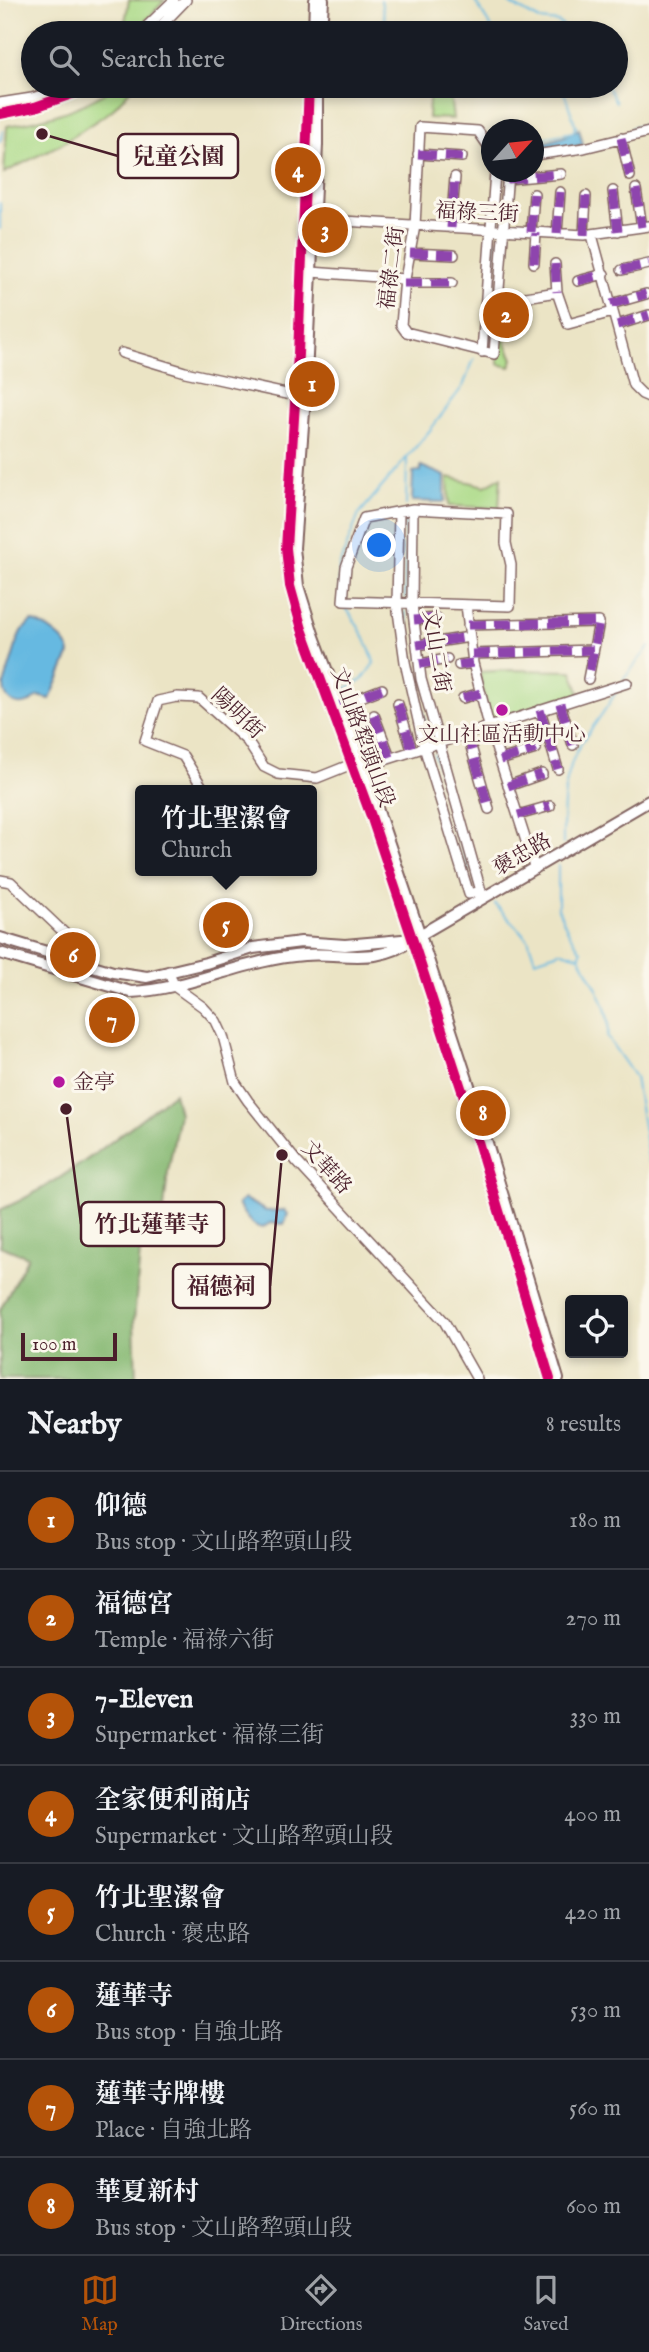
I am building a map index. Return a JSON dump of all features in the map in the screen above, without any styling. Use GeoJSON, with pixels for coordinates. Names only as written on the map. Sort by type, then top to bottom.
{"type":"FeatureCollection","features":[{"type":"Feature","properties":{"kind":"main road"},"geometry":{"type":"LineString","coordinates":[[314,21],[315,0]]}},
{"type":"Feature","properties":{"kind":"main road"},"geometry":{"type":"LineString","coordinates":[[322,21],[323,0]]}},
{"type":"Feature","properties":{"kind":"main road","name":"文山路犂頭山段"},"geometry":{"type":"LineString","coordinates":[[300,398],[312,272],[309,98]]}},
{"type":"Feature","properties":{"kind":"main road","name":"文山路犂頭山段"},"geometry":{"type":"LineString","coordinates":[[316,98],[300,398],[295,566],[304,607],[328,685],[477,1110],[558,1379]]}},
{"type":"Feature","properties":{"kind":"main road","name":"文山路犂頭山段"},"geometry":{"type":"LineString","coordinates":[[328,685],[340,705],[358,766]]}},
{"type":"Feature","properties":{"kind":"main road","name":"褒忠路"},"geometry":{"type":"LineString","coordinates":[[0,953],[131,992],[151,991],[256,963],[300,956],[377,955],[398,950],[649,801]]}},
{"type":"Feature","properties":{"kind":"main road","name":"文山路犂頭山段"},"geometry":{"type":"LineString","coordinates":[[416,937],[550,1379]]}},
{"type":"Feature","properties":{"kind":"main road","name":"褒忠路"},"geometry":{"type":"LineString","coordinates":[[0,938],[113,972],[147,977],[253,948],[301,942],[377,944],[416,937]]}},
{"type":"Feature","properties":{"kind":"street"},"geometry":{"type":"LineString","coordinates":[[152,21],[174,0]]}},
{"type":"Feature","properties":{"kind":"street"},"geometry":{"type":"LineString","coordinates":[[166,21],[186,0]]}},
{"type":"Feature","properties":{"kind":"street"},"geometry":{"type":"LineString","coordinates":[[0,103],[32,98]]}},
{"type":"Feature","properties":{"kind":"street"},"geometry":{"type":"LineString","coordinates":[[0,114],[35,107],[60,98]]}},
{"type":"Feature","properties":{"kind":"street","name":"福祿二街"},"geometry":{"type":"LineString","coordinates":[[481,135],[478,131],[420,127],[415,226],[405,281],[401,326],[406,332],[482,352]]}},
{"type":"Feature","properties":{"kind":"street"},"geometry":{"type":"LineString","coordinates":[[544,154],[584,148],[649,132]]}},
{"type":"Feature","properties":{"kind":"street"},"geometry":{"type":"LineString","coordinates":[[621,138],[630,176]]}},
{"type":"Feature","properties":{"kind":"street"},"geometry":{"type":"LineString","coordinates":[[418,154],[462,157]]}},
{"type":"Feature","properties":{"kind":"street"},"geometry":{"type":"LineString","coordinates":[[544,174],[561,174]]}},
{"type":"Feature","properties":{"kind":"street"},"geometry":{"type":"LineString","coordinates":[[451,228],[455,177]]}},
{"type":"Feature","properties":{"kind":"street"},"geometry":{"type":"LineString","coordinates":[[494,182],[482,352],[494,354],[507,182]]}},
{"type":"Feature","properties":{"kind":"street"},"geometry":{"type":"LineString","coordinates":[[636,189],[645,227]]}},
{"type":"Feature","properties":{"kind":"street"},"geometry":{"type":"LineString","coordinates":[[613,191],[618,231]]}},
{"type":"Feature","properties":{"kind":"street"},"geometry":{"type":"LineString","coordinates":[[556,234],[560,192]]}},
{"type":"Feature","properties":{"kind":"street"},"geometry":{"type":"LineString","coordinates":[[534,194],[534,263]]}},
{"type":"Feature","properties":{"kind":"street"},"geometry":{"type":"LineString","coordinates":[[586,196],[588,235],[604,274],[633,385],[649,397]]}},
{"type":"Feature","properties":{"kind":"street","name":"福祿三街"},"geometry":{"type":"LineString","coordinates":[[309,219],[588,235],[645,227]]}},
{"type":"Feature","properties":{"kind":"street"},"geometry":{"type":"LineString","coordinates":[[410,253],[454,255]]}},
{"type":"Feature","properties":{"kind":"street"},"geometry":{"type":"LineString","coordinates":[[555,264],[557,292],[568,324],[646,294]]}},
{"type":"Feature","properties":{"kind":"street"},"geometry":{"type":"LineString","coordinates":[[622,270],[649,264]]}},
{"type":"Feature","properties":{"kind":"street"},"geometry":{"type":"LineString","coordinates":[[312,272],[452,283]]}},
{"type":"Feature","properties":{"kind":"street"},"geometry":{"type":"LineString","coordinates":[[578,281],[604,274]]}},
{"type":"Feature","properties":{"kind":"street"},"geometry":{"type":"LineString","coordinates":[[486,302],[557,292]]}},
{"type":"Feature","properties":{"kind":"street"},"geometry":{"type":"LineString","coordinates":[[617,325],[649,315]]}},
{"type":"Feature","properties":{"kind":"street"},"geometry":{"type":"LineString","coordinates":[[122,353],[185,372],[300,398]]}},
{"type":"Feature","properties":{"kind":"street"},"geometry":{"type":"LineString","coordinates":[[413,509],[507,514],[506,543],[511,565],[510,606],[343,601],[346,567],[364,518],[399,512],[413,509]]}},
{"type":"Feature","properties":{"kind":"street","name":"文山二街"},"geometry":{"type":"LineString","coordinates":[[399,512],[397,604],[405,662],[424,747],[469,894],[481,891],[437,742],[419,664],[412,604],[413,509]]}},
{"type":"Feature","properties":{"kind":"street"},"geometry":{"type":"LineString","coordinates":[[466,605],[472,659],[489,726],[535,869]]}},
{"type":"Feature","properties":{"kind":"street"},"geometry":{"type":"LineString","coordinates":[[414,620],[437,618]]}},
{"type":"Feature","properties":{"kind":"street"},"geometry":{"type":"LineString","coordinates":[[468,625],[599,622],[588,679]]}},
{"type":"Feature","properties":{"kind":"street"},"geometry":{"type":"LineString","coordinates":[[417,645],[470,637]]}},
{"type":"Feature","properties":{"kind":"street"},"geometry":{"type":"LineString","coordinates":[[459,665],[472,659],[593,650]]}},
{"type":"Feature","properties":{"kind":"street"},"geometry":{"type":"LineString","coordinates":[[419,664],[447,659]]}},
{"type":"Feature","properties":{"kind":"street"},"geometry":{"type":"LineString","coordinates":[[358,766],[627,683]]}},
{"type":"Feature","properties":{"kind":"street"},"geometry":{"type":"LineString","coordinates":[[340,705],[382,689]]}},
{"type":"Feature","properties":{"kind":"street"},"geometry":{"type":"LineString","coordinates":[[463,698],[481,693]]}},
{"type":"Feature","properties":{"kind":"street","name":"陽明街"},"geometry":{"type":"LineString","coordinates":[[201,785],[183,756],[145,741],[158,701],[177,697],[199,698],[247,741],[264,767],[278,774],[317,778],[358,766]]}},
{"type":"Feature","properties":{"kind":"street"},"geometry":{"type":"LineString","coordinates":[[398,704],[412,750]]}},
{"type":"Feature","properties":{"kind":"street"},"geometry":{"type":"LineString","coordinates":[[560,704],[573,745]]}},
{"type":"Feature","properties":{"kind":"street"},"geometry":{"type":"LineString","coordinates":[[540,710],[558,769]]}},
{"type":"Feature","properties":{"kind":"street"},"geometry":{"type":"LineString","coordinates":[[374,715],[390,757]]}},
{"type":"Feature","properties":{"kind":"street"},"geometry":{"type":"LineString","coordinates":[[467,733],[489,809]]}},
{"type":"Feature","properties":{"kind":"street"},"geometry":{"type":"LineString","coordinates":[[499,760],[536,749]]}},
{"type":"Feature","properties":{"kind":"street"},"geometry":{"type":"LineString","coordinates":[[508,786],[542,774]]}},
{"type":"Feature","properties":{"kind":"street"},"geometry":{"type":"LineString","coordinates":[[518,815],[550,806]]}},
{"type":"Feature","properties":{"kind":"street"},"geometry":{"type":"LineString","coordinates":[[0,880],[10,882],[75,943],[85,964]]}},
{"type":"Feature","properties":{"kind":"street"},"geometry":{"type":"LineString","coordinates":[[169,971],[174,986]]}},
{"type":"Feature","properties":{"kind":"street","name":"文華路"},"geometry":{"type":"LineString","coordinates":[[174,986],[203,1007],[216,1021],[223,1036],[235,1082],[248,1101],[297,1163],[444,1321],[477,1379]]}},
{"type":"Feature","properties":{"kind":"green space"},"geometry":{"type":"Polygon","coordinates":[[[129,0],[165,0],[145,21],[125,21],[129,0]]]}},
{"type":"Feature","properties":{"kind":"green space"},"geometry":{"type":"Polygon","coordinates":[[[96,98],[123,98],[111,111],[63,143],[4,173],[7,126],[64,112],[96,98]]]}},
{"type":"Feature","properties":{"kind":"green space"},"geometry":{"type":"Polygon","coordinates":[[[429,98],[450,98],[453,119],[428,118],[429,98]]]}},
{"type":"Feature","properties":{"kind":"green space"},"geometry":{"type":"Polygon","coordinates":[[[499,328],[513,359],[510,367],[498,364],[499,328]]]}},
{"type":"Feature","properties":{"kind":"green space"},"geometry":{"type":"Polygon","coordinates":[[[448,477],[485,486],[501,477],[499,508],[449,506],[448,477]]]}},
{"type":"Feature","properties":{"kind":"green space"},"geometry":{"type":"Polygon","coordinates":[[[572,671],[580,695],[490,723],[479,672],[572,671]]]}},
{"type":"Feature","properties":{"kind":"green space"},"geometry":{"type":"Polygon","coordinates":[[[174,1093],[179,1114],[163,1217],[140,1252],[134,1321],[136,1379],[0,1379],[0,1310],[28,1257],[0,1246],[0,1210],[69,1172],[174,1093]]]}},
{"type":"Feature","properties":{"kind":"water"},"geometry":{"type":"Polygon","coordinates":[[[579,129],[583,145],[544,150],[544,143],[579,129]]]}},
{"type":"Feature","properties":{"kind":"water"},"geometry":{"type":"Polygon","coordinates":[[[421,466],[445,476],[445,502],[412,501],[413,472],[421,471],[421,466]]]}},
{"type":"Feature","properties":{"kind":"water"},"geometry":{"type":"Polygon","coordinates":[[[31,621],[55,633],[70,653],[50,699],[38,696],[27,703],[16,704],[7,698],[4,685],[20,633],[31,621]]]}},
{"type":"Feature","properties":{"kind":"water"},"geometry":{"type":"Polygon","coordinates":[[[244,1199],[266,1211],[284,1210],[288,1214],[284,1224],[270,1223],[262,1228],[254,1225],[238,1204],[244,1199]]]}},
{"type":"Feature","properties":{"kind":"waterway"},"geometry":{"type":"LineString","coordinates":[[381,0],[385,21]]}},
{"type":"Feature","properties":{"kind":"waterway"},"geometry":{"type":"LineString","coordinates":[[474,0],[487,21]]}},
{"type":"Feature","properties":{"kind":"waterway"},"geometry":{"type":"LineString","coordinates":[[503,0],[540,20],[549,21]]}},
{"type":"Feature","properties":{"kind":"waterway"},"geometry":{"type":"LineString","coordinates":[[544,139],[573,132],[576,127],[566,98]]}},
{"type":"Feature","properties":{"kind":"waterway"},"geometry":{"type":"LineString","coordinates":[[614,98],[616,102]]}},
{"type":"Feature","properties":{"kind":"waterway"},"geometry":{"type":"LineString","coordinates":[[631,128],[649,124]]}},
{"type":"Feature","properties":{"kind":"waterway"},"geometry":{"type":"LineString","coordinates":[[0,141],[3,131]]}},
{"type":"Feature","properties":{"kind":"waterway"},"geometry":{"type":"LineString","coordinates":[[498,223],[500,182]]}},
{"type":"Feature","properties":{"kind":"waterway"},"geometry":{"type":"LineString","coordinates":[[0,203],[0,229]]}},
{"type":"Feature","properties":{"kind":"waterway"},"geometry":{"type":"LineString","coordinates":[[492,291],[496,240]]}},
{"type":"Feature","properties":{"kind":"waterway"},"geometry":{"type":"LineString","coordinates":[[489,341],[491,309]]}},
{"type":"Feature","properties":{"kind":"waterway"},"geometry":{"type":"LineString","coordinates":[[340,590],[339,566],[359,514],[431,429],[463,386],[474,359]]}},
{"type":"Feature","properties":{"kind":"waterway"},"geometry":{"type":"LineString","coordinates":[[406,505],[407,458]]}},
{"type":"Feature","properties":{"kind":"waterway"},"geometry":{"type":"LineString","coordinates":[[405,516],[405,598]]}},
{"type":"Feature","properties":{"kind":"waterway"},"geometry":{"type":"LineString","coordinates":[[341,691],[362,680],[374,663],[358,626],[344,605]]}},
{"type":"Feature","properties":{"kind":"waterway"},"geometry":{"type":"LineString","coordinates":[[405,611],[415,684],[429,738]]}},
{"type":"Feature","properties":{"kind":"waterway"},"geometry":{"type":"LineString","coordinates":[[623,680],[649,647]]}},
{"type":"Feature","properties":{"kind":"waterway"},"geometry":{"type":"LineString","coordinates":[[563,844],[565,792],[575,754],[616,692]]}},
{"type":"Feature","properties":{"kind":"waterway"},"geometry":{"type":"LineString","coordinates":[[434,754],[469,871]]}},
{"type":"Feature","properties":{"kind":"waterway"},"geometry":{"type":"LineString","coordinates":[[558,865],[558,909],[581,951],[580,955]]}},
{"type":"Feature","properties":{"kind":"waterway"},"geometry":{"type":"LineString","coordinates":[[495,904],[528,939],[535,960],[562,951],[579,956],[604,1006],[607,1037],[635,1077],[649,1162]]}},
{"type":"Feature","properties":{"kind":"marked path"},"geometry":{"type":"LineString","coordinates":[[621,138],[630,176]]}},
{"type":"Feature","properties":{"kind":"marked path"},"geometry":{"type":"LineString","coordinates":[[418,154],[462,157]]}},
{"type":"Feature","properties":{"kind":"marked path"},"geometry":{"type":"LineString","coordinates":[[544,176],[561,174]]}},
{"type":"Feature","properties":{"kind":"marked path"},"geometry":{"type":"LineString","coordinates":[[451,228],[455,177]]}},
{"type":"Feature","properties":{"kind":"marked path"},"geometry":{"type":"LineString","coordinates":[[636,189],[642,227]]}},
{"type":"Feature","properties":{"kind":"marked path"},"geometry":{"type":"LineString","coordinates":[[613,191],[618,231]]}},
{"type":"Feature","properties":{"kind":"marked path"},"geometry":{"type":"LineString","coordinates":[[557,234],[560,192]]}},
{"type":"Feature","properties":{"kind":"marked path"},"geometry":{"type":"LineString","coordinates":[[531,232],[534,194]]}},
{"type":"Feature","properties":{"kind":"marked path"},"geometry":{"type":"LineString","coordinates":[[584,235],[586,196]]}},
{"type":"Feature","properties":{"kind":"marked path"},"geometry":{"type":"LineString","coordinates":[[534,263],[536,233]]}},
{"type":"Feature","properties":{"kind":"marked path"},"geometry":{"type":"LineString","coordinates":[[410,253],[454,255]]}},
{"type":"Feature","properties":{"kind":"marked path"},"geometry":{"type":"LineString","coordinates":[[555,264],[557,292]]}},
{"type":"Feature","properties":{"kind":"marked path"},"geometry":{"type":"LineString","coordinates":[[622,270],[649,264]]}},
{"type":"Feature","properties":{"kind":"marked path"},"geometry":{"type":"LineString","coordinates":[[578,281],[604,274]]}},
{"type":"Feature","properties":{"kind":"marked path"},"geometry":{"type":"LineString","coordinates":[[404,283],[452,283]]}},
{"type":"Feature","properties":{"kind":"marked path"},"geometry":{"type":"LineString","coordinates":[[611,304],[646,294]]}},
{"type":"Feature","properties":{"kind":"marked path"},"geometry":{"type":"LineString","coordinates":[[617,325],[649,315]]}},
{"type":"Feature","properties":{"kind":"marked path"},"geometry":{"type":"LineString","coordinates":[[414,620],[437,618]]}},
{"type":"Feature","properties":{"kind":"marked path"},"geometry":{"type":"LineString","coordinates":[[468,625],[599,622],[588,679]]}},
{"type":"Feature","properties":{"kind":"marked path"},"geometry":{"type":"LineString","coordinates":[[417,645],[470,637]]}},
{"type":"Feature","properties":{"kind":"marked path"},"geometry":{"type":"LineString","coordinates":[[472,654],[593,650]]}},
{"type":"Feature","properties":{"kind":"marked path"},"geometry":{"type":"LineString","coordinates":[[420,664],[447,659]]}},
{"type":"Feature","properties":{"kind":"marked path"},"geometry":{"type":"LineString","coordinates":[[459,665],[473,663]]}},
{"type":"Feature","properties":{"kind":"marked path"},"geometry":{"type":"LineString","coordinates":[[340,705],[382,689]]}},
{"type":"Feature","properties":{"kind":"marked path"},"geometry":{"type":"LineString","coordinates":[[463,698],[481,693]]}},
{"type":"Feature","properties":{"kind":"marked path"},"geometry":{"type":"LineString","coordinates":[[398,704],[412,750]]}},
{"type":"Feature","properties":{"kind":"marked path"},"geometry":{"type":"LineString","coordinates":[[560,704],[573,745]]}},
{"type":"Feature","properties":{"kind":"marked path"},"geometry":{"type":"LineString","coordinates":[[540,710],[558,769]]}},
{"type":"Feature","properties":{"kind":"marked path"},"geometry":{"type":"LineString","coordinates":[[374,715],[390,757]]}},
{"type":"Feature","properties":{"kind":"marked path"},"geometry":{"type":"LineString","coordinates":[[467,733],[489,809]]}},
{"type":"Feature","properties":{"kind":"marked path"},"geometry":{"type":"LineString","coordinates":[[500,760],[536,749]]}},
{"type":"Feature","properties":{"kind":"marked path"},"geometry":{"type":"LineString","coordinates":[[508,786],[542,774]]}},
{"type":"Feature","properties":{"kind":"marked path"},"geometry":{"type":"LineString","coordinates":[[518,815],[550,806]]}},
{"type":"Feature","properties":{"kind":"cycle path"},"geometry":{"type":"LineString","coordinates":[[0,114],[35,107],[60,98]]}},
{"type":"Feature","properties":{"kind":"cycle path"},"geometry":{"type":"LineString","coordinates":[[309,98],[298,354],[286,548],[290,586],[302,629],[371,816],[414,944],[469,1112],[550,1379]]}},
{"type":"Feature","properties":{"kind":"place","name":"兒童公園"},"geometry":{"type":"Point","coordinates":[42,134]}},
{"type":"Feature","properties":{"kind":"place","name":"全家便利商店"},"geometry":{"type":"Point","coordinates":[298,170]}},
{"type":"Feature","properties":{"kind":"place","name":"7-Eleven"},"geometry":{"type":"Point","coordinates":[325,230]}},
{"type":"Feature","properties":{"kind":"place","name":"福德宮"},"geometry":{"type":"Point","coordinates":[506,315]}},
{"type":"Feature","properties":{"kind":"place","name":"仰德"},"geometry":{"type":"Point","coordinates":[312,384]}},
{"type":"Feature","properties":{"kind":"place","name":"文山社區活動中心"},"geometry":{"type":"Point","coordinates":[502,710]}},
{"type":"Feature","properties":{"kind":"place","name":"竹北聖潔會"},"geometry":{"type":"Point","coordinates":[226,925]}},
{"type":"Feature","properties":{"kind":"place","name":"蓮華寺"},"geometry":{"type":"Point","coordinates":[73,955]}},
{"type":"Feature","properties":{"kind":"place","name":"蓮華寺牌樓"},"geometry":{"type":"Point","coordinates":[112,1020]}},
{"type":"Feature","properties":{"kind":"place","name":"金亭"},"geometry":{"type":"Point","coordinates":[59,1082]}},
{"type":"Feature","properties":{"kind":"place","name":"竹北蓮華寺"},"geometry":{"type":"Point","coordinates":[66,1109]}},
{"type":"Feature","properties":{"kind":"place","name":"華夏新村"},"geometry":{"type":"Point","coordinates":[483,1113]}},
{"type":"Feature","properties":{"kind":"place","name":"福德祠"},"geometry":{"type":"Point","coordinates":[282,1155]}}]}
